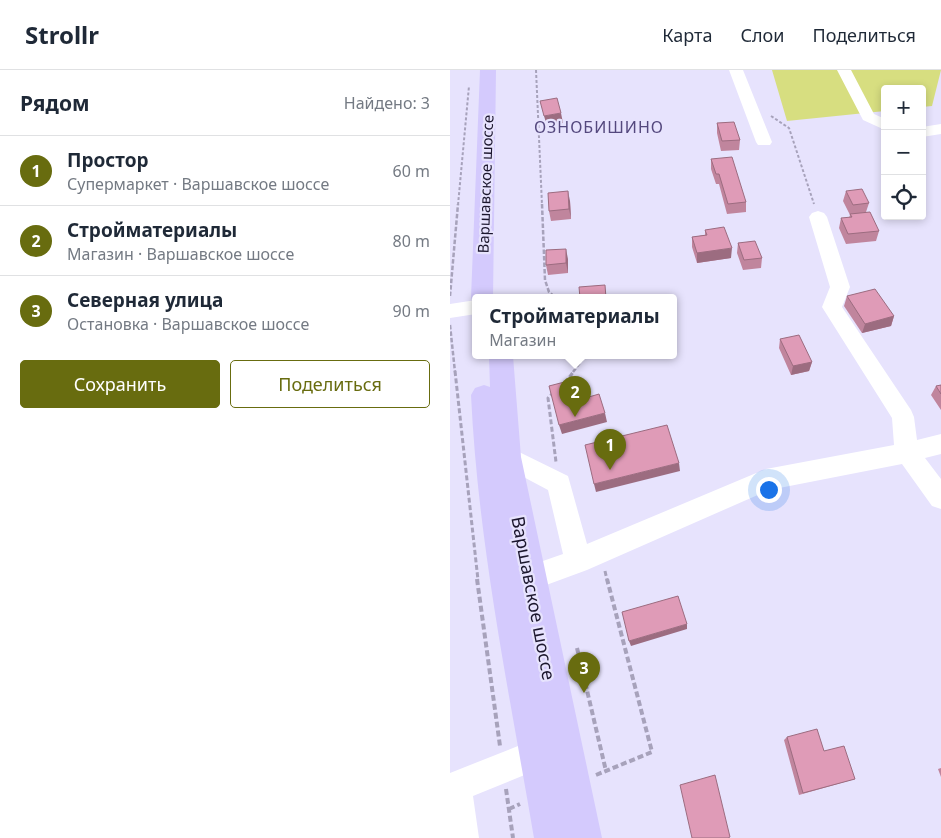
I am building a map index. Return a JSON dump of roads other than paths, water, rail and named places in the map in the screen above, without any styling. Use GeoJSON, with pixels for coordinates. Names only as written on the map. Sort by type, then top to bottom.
{"type":"FeatureCollection","features":[{"type":"Feature","properties":{"kind":"main road","name":"Варшавское шоссе"},"geometry":{"type":"LineString","coordinates":[[482,294],[488,70]]}},
{"type":"Feature","properties":{"kind":"main road","name":"Варшавское шоссе"},"geometry":{"type":"LineString","coordinates":[[498,294],[500,70]]}},
{"type":"Feature","properties":{"kind":"main road","name":"Варшавское шоссе"},"geometry":{"type":"LineString","coordinates":[[483,359],[488,462],[553,838]]}},
{"type":"Feature","properties":{"kind":"main road","name":"Варшавское шоссе"},"geometry":{"type":"LineString","coordinates":[[501,359],[507,457],[582,838]]}},
{"type":"Feature","properties":{"kind":"lane"},"geometry":{"type":"LineString","coordinates":[[736,70],[764,142]]}},
{"type":"Feature","properties":{"kind":"lane"},"geometry":{"type":"LineString","coordinates":[[844,70],[868,117],[881,123]]}},
{"type":"Feature","properties":{"kind":"lane"},"geometry":{"type":"LineString","coordinates":[[926,131],[941,129]]}},
{"type":"Feature","properties":{"kind":"lane"},"geometry":{"type":"LineString","coordinates":[[818,217],[840,287],[832,307],[903,417],[907,453],[941,498]]}},
{"type":"Feature","properties":{"kind":"lane"},"geometry":{"type":"LineString","coordinates":[[450,311],[472,308]]}},
{"type":"Feature","properties":{"kind":"lane"},"geometry":{"type":"LineString","coordinates":[[530,578],[589,556],[766,480],[907,453],[941,444]]}},
{"type":"Feature","properties":{"kind":"lane"},"geometry":{"type":"LineString","coordinates":[[507,457],[559,484],[589,556]]}},
{"type":"Feature","properties":{"kind":"lane"},"geometry":{"type":"LineString","coordinates":[[462,838],[453,788],[538,754]]}},
{"type":"Feature","properties":{"kind":"place","name":"Стройматериалы"},"geometry":{"type":"Point","coordinates":[575,417]}},
{"type":"Feature","properties":{"kind":"place","name":"Простор"},"geometry":{"type":"Point","coordinates":[610,470]}},
{"type":"Feature","properties":{"kind":"place","name":"Северная улица"},"geometry":{"type":"Point","coordinates":[584,693]}},
{"type":"Feature","properties":{"kind":"district","name":"ОЗНОБИШИНО"},"geometry":{"type":"Point","coordinates":[599,127]}}]}
